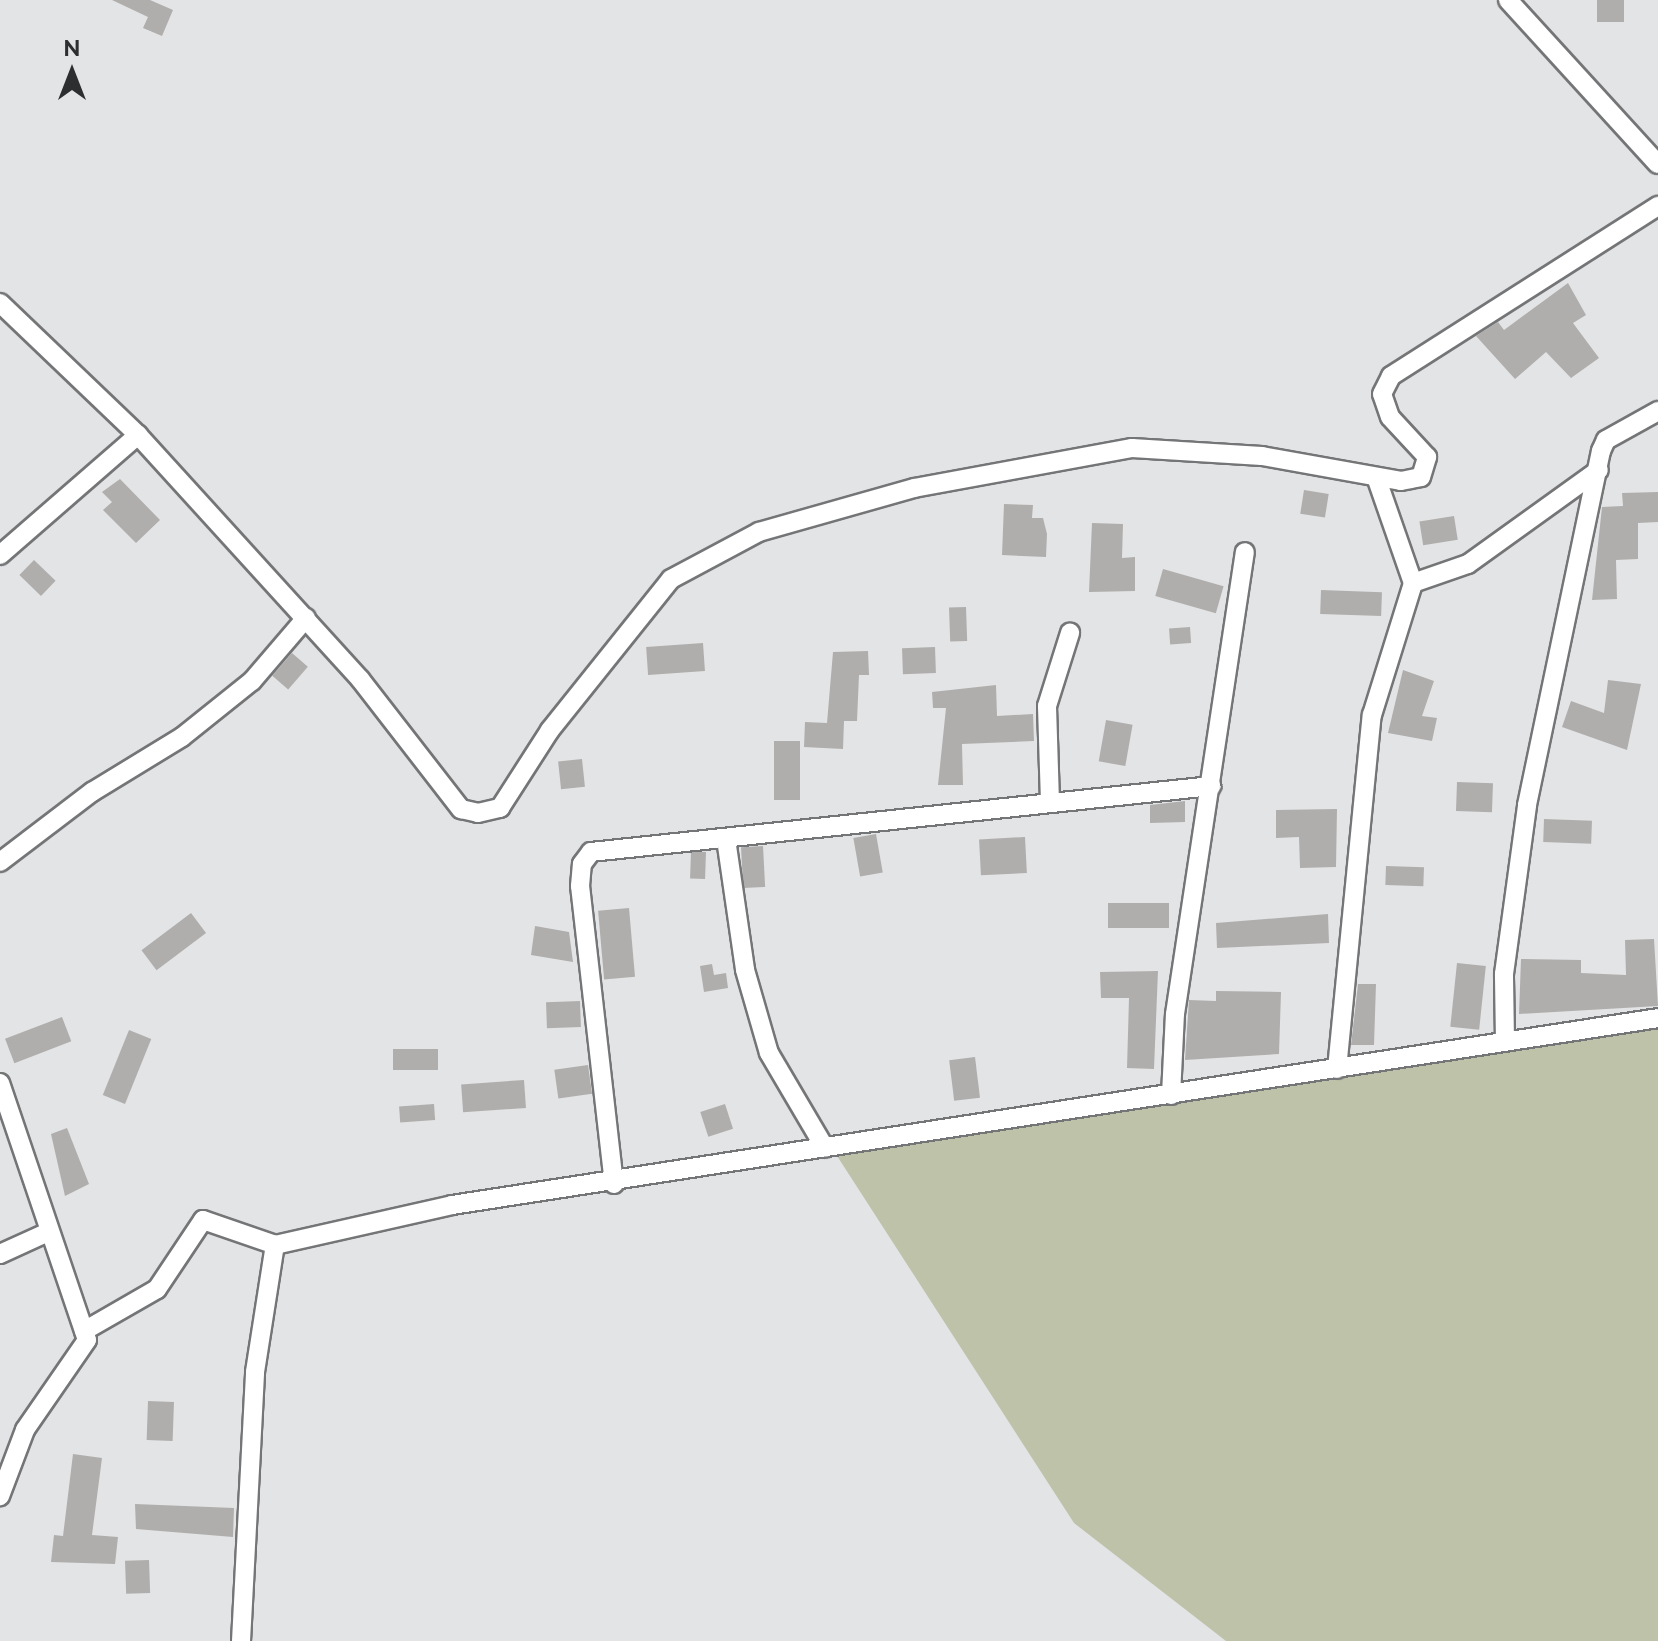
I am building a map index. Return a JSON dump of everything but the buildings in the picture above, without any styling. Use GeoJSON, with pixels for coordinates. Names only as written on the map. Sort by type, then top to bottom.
{"type":"FeatureCollection","features":[{"type":"Feature","properties":{"kind":"street"},"geometry":{"type":"LineString","coordinates":[[1508,0],[1658,164]]}},
{"type":"Feature","properties":{"kind":"street"},"geometry":{"type":"LineString","coordinates":[[0,303],[138,435],[306,618],[461,809],[478,813],[500,808],[550,730],[671,579],[759,532],[914,488],[1132,448],[1262,456],[1401,481],[1429,469],[1427,457],[1390,417],[1382,394],[1391,376],[1658,206]]}},
{"type":"Feature","properties":{"kind":"street"},"geometry":{"type":"LineString","coordinates":[[1505,1041],[1502,989],[1527,805],[1596,463],[1606,440],[1658,411]]}},
{"type":"Feature","properties":{"kind":"street"},"geometry":{"type":"LineString","coordinates":[[0,555],[138,435]]}},
{"type":"Feature","properties":{"kind":"street"},"geometry":{"type":"LineString","coordinates":[[1413,583],[1468,564],[1596,463]]}},
{"type":"Feature","properties":{"kind":"street"},"geometry":{"type":"LineString","coordinates":[[1337,1069],[1372,715],[1413,583],[1376,477]]}},
{"type":"Feature","properties":{"kind":"street"},"geometry":{"type":"LineString","coordinates":[[1171,1095],[1175,1014],[1212,786],[1245,552]]}},
{"type":"Feature","properties":{"kind":"street"},"geometry":{"type":"LineString","coordinates":[[0,862],[92,792],[182,737],[252,681],[306,618]]}},
{"type":"Feature","properties":{"kind":"street"},"geometry":{"type":"LineString","coordinates":[[1050,802],[1047,706],[1070,633]]}},
{"type":"Feature","properties":{"kind":"street"},"geometry":{"type":"LineString","coordinates":[[614,1184],[582,864],[591,852],[1212,786]]}},
{"type":"Feature","properties":{"kind":"street"},"geometry":{"type":"LineString","coordinates":[[726,839],[745,970],[769,1053],[825,1148]]}},
{"type":"Feature","properties":{"kind":"street"},"geometry":{"type":"LineString","coordinates":[[84,1331],[157,1289],[203,1220],[275,1245],[452,1205],[614,1184],[825,1148],[1658,1018]]}},
{"type":"Feature","properties":{"kind":"street"},"geometry":{"type":"LineString","coordinates":[[0,1083],[46,1233],[84,1331],[83,1353],[25,1430],[0,1496]]}},
{"type":"Feature","properties":{"kind":"street"},"geometry":{"type":"LineString","coordinates":[[0,1254],[46,1233]]}},
{"type":"Feature","properties":{"kind":"street"},"geometry":{"type":"LineString","coordinates":[[241,1641],[255,1372],[275,1245]]}},
{"type":"Feature","properties":{"kind":"green space"},"geometry":{"type":"Polygon","coordinates":[[[1658,1025],[1658,1641],[1226,1641],[1074,1523],[830,1145],[1658,1025]]]}}]}
